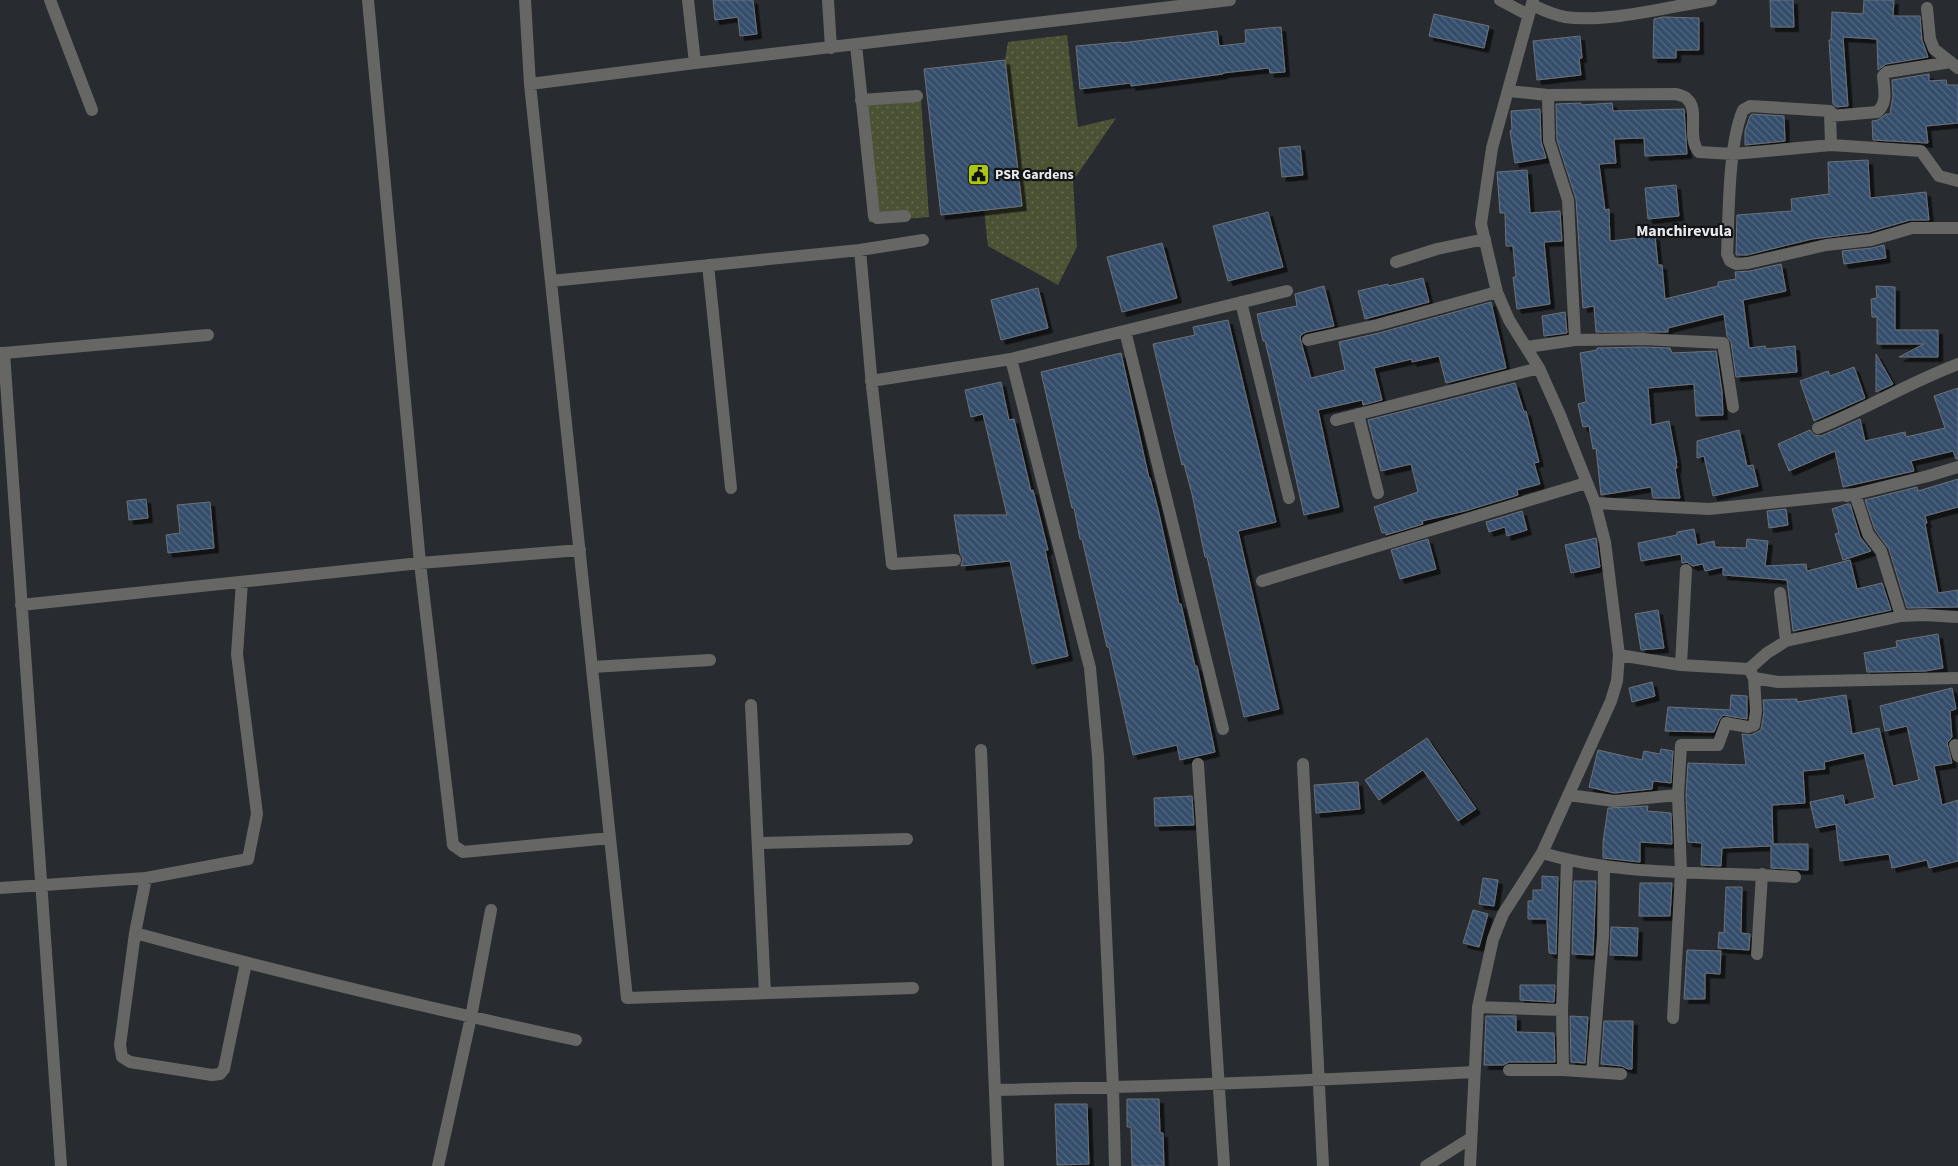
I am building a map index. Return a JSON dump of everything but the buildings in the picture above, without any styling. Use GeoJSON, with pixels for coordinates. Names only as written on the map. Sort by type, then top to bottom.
{"type":"FeatureCollection","features":[{"type":"Feature","properties":{"kind":"street"},"geometry":{"type":"LineString","coordinates":[[50,0],[92,110]]}},
{"type":"Feature","properties":{"kind":"street"},"geometry":{"type":"LineString","coordinates":[[368,0],[420,563],[453,845],[463,852],[610,838]]}},
{"type":"Feature","properties":{"kind":"street"},"geometry":{"type":"LineString","coordinates":[[525,0],[530,84],[627,998],[912,988]]}},
{"type":"Feature","properties":{"kind":"street"},"geometry":{"type":"LineString","coordinates":[[688,0],[694,63]]}},
{"type":"Feature","properties":{"kind":"street"},"geometry":{"type":"LineString","coordinates":[[828,0],[831,48]]}},
{"type":"Feature","properties":{"kind":"street"},"geometry":{"type":"LineString","coordinates":[[530,84],[1230,0]]}},
{"type":"Feature","properties":{"kind":"street"},"geometry":{"type":"LineString","coordinates":[[1500,0],[1565,17],[1596,18],[1711,0]]}},
{"type":"Feature","properties":{"kind":"street"},"geometry":{"type":"LineString","coordinates":[[1470,1166],[1478,1007],[1493,939],[1503,914],[1542,853],[1612,701],[1617,681],[1619,655],[1606,542],[1595,503],[1539,368],[1509,320],[1496,292],[1482,224],[1492,148],[1531,7]]}},
{"type":"Feature","properties":{"kind":"street"},"geometry":{"type":"LineString","coordinates":[[1927,8],[1930,39],[1934,49],[1954,65]]}},
{"type":"Feature","properties":{"kind":"street"},"geometry":{"type":"LineString","coordinates":[[856,45],[874,216],[877,218],[905,216]]}},
{"type":"Feature","properties":{"kind":"street"},"geometry":{"type":"LineString","coordinates":[[1830,116],[1876,112],[1882,108],[1884,101],[1883,76],[1887,72],[1954,65]]}},
{"type":"Feature","properties":{"kind":"street"},"geometry":{"type":"LineString","coordinates":[[1509,91],[1548,95],[1676,94],[1687,98],[1692,105],[1694,147],[1699,152],[1733,154],[1831,145],[1921,151],[1939,176],[1958,182]]}},
{"type":"Feature","properties":{"kind":"street"},"geometry":{"type":"LineString","coordinates":[[1548,95],[1549,141],[1568,200],[1575,340]]}},
{"type":"Feature","properties":{"kind":"street"},"geometry":{"type":"LineString","coordinates":[[861,100],[917,96]]}},
{"type":"Feature","properties":{"kind":"street"},"geometry":{"type":"LineString","coordinates":[[1831,145],[1830,111],[1747,107],[1743,110],[1733,154],[1727,254],[1730,261],[1736,264],[1748,263],[1826,245],[1871,240],[1912,228],[1958,228]]}},
{"type":"Feature","properties":{"kind":"street"},"geometry":{"type":"LineString","coordinates":[[1396,262],[1485,239]]}},
{"type":"Feature","properties":{"kind":"street"},"geometry":{"type":"LineString","coordinates":[[551,281],[860,250],[923,240]]}},
{"type":"Feature","properties":{"kind":"street"},"geometry":{"type":"LineString","coordinates":[[860,250],[871,381],[892,564],[955,560]]}},
{"type":"Feature","properties":{"kind":"street"},"geometry":{"type":"LineString","coordinates":[[708,266],[731,488]]}},
{"type":"Feature","properties":{"kind":"street"},"geometry":{"type":"LineString","coordinates":[[871,381],[1011,359],[1287,291]]}},
{"type":"Feature","properties":{"kind":"street"},"geometry":{"type":"LineString","coordinates":[[1308,340],[1496,292]]}},
{"type":"Feature","properties":{"kind":"street"},"geometry":{"type":"LineString","coordinates":[[1242,302],[1289,498]]}},
{"type":"Feature","properties":{"kind":"street"},"geometry":{"type":"LineString","coordinates":[[1125,331],[1223,730]]}},
{"type":"Feature","properties":{"kind":"street"},"geometry":{"type":"LineString","coordinates":[[61,1166],[2,353],[208,335]]}},
{"type":"Feature","properties":{"kind":"street"},"geometry":{"type":"LineString","coordinates":[[1527,347],[1575,340],[1643,339],[1724,343],[1733,407]]}},
{"type":"Feature","properties":{"kind":"street"},"geometry":{"type":"LineString","coordinates":[[1011,359],[1090,668],[1098,756],[1115,1166]]}},
{"type":"Feature","properties":{"kind":"street"},"geometry":{"type":"LineString","coordinates":[[1818,428],[1853,415],[1932,374],[1958,364]]}},
{"type":"Feature","properties":{"kind":"street"},"geometry":{"type":"LineString","coordinates":[[1336,420],[1539,368]]}},
{"type":"Feature","properties":{"kind":"street"},"geometry":{"type":"LineString","coordinates":[[1358,414],[1378,493]]}},
{"type":"Feature","properties":{"kind":"street"},"geometry":{"type":"LineString","coordinates":[[1809,506],[1958,467]]}},
{"type":"Feature","properties":{"kind":"street"},"geometry":{"type":"LineString","coordinates":[[1262,581],[1586,483]]}},
{"type":"Feature","properties":{"kind":"street"},"geometry":{"type":"LineString","coordinates":[[1595,503],[1709,509],[1855,494]]}},
{"type":"Feature","properties":{"kind":"street"},"geometry":{"type":"LineString","coordinates":[[1855,494],[1868,534],[1881,551],[1901,616]]}},
{"type":"Feature","properties":{"kind":"street"},"geometry":{"type":"LineString","coordinates":[[21,605],[420,563],[580,550]]}},
{"type":"Feature","properties":{"kind":"street"},"geometry":{"type":"LineString","coordinates":[[1681,665],[1686,570]]}},
{"type":"Feature","properties":{"kind":"street"},"geometry":{"type":"LineString","coordinates":[[0,888],[146,878],[248,859],[256,814],[237,654],[242,582]]}},
{"type":"Feature","properties":{"kind":"street"},"geometry":{"type":"LineString","coordinates":[[1780,593],[1786,642]]}},
{"type":"Feature","properties":{"kind":"street"},"geometry":{"type":"LineString","coordinates":[[1673,1018],[1680,872],[1678,795],[1682,745],[1718,745],[1726,723],[1748,727],[1754,725],[1756,711],[1752,673],[1767,653],[1786,642],[1901,616],[1924,615],[1958,618]]}},
{"type":"Feature","properties":{"kind":"street"},"geometry":{"type":"LineString","coordinates":[[1619,655],[1681,665],[1752,673],[1778,682],[1958,678]]}},
{"type":"Feature","properties":{"kind":"street"},"geometry":{"type":"LineString","coordinates":[[592,667],[710,660]]}},
{"type":"Feature","properties":{"kind":"street"},"geometry":{"type":"LineString","coordinates":[[750,705],[765,993]]}},
{"type":"Feature","properties":{"kind":"street"},"geometry":{"type":"LineString","coordinates":[[981,750],[998,1166]]}},
{"type":"Feature","properties":{"kind":"street"},"geometry":{"type":"LineString","coordinates":[[1198,764],[1224,1166]]}},
{"type":"Feature","properties":{"kind":"street"},"geometry":{"type":"LineString","coordinates":[[1303,764],[1323,1166]]}},
{"type":"Feature","properties":{"kind":"street"},"geometry":{"type":"LineString","coordinates":[[1568,795],[1614,801],[1678,795]]}},
{"type":"Feature","properties":{"kind":"street"},"geometry":{"type":"LineString","coordinates":[[758,844],[907,839]]}},
{"type":"Feature","properties":{"kind":"street"},"geometry":{"type":"LineString","coordinates":[[1542,853],[1604,867],[1795,876]]}},
{"type":"Feature","properties":{"kind":"street"},"geometry":{"type":"LineString","coordinates":[[1563,1070],[1562,1010],[1568,860]]}},
{"type":"Feature","properties":{"kind":"street"},"geometry":{"type":"LineString","coordinates":[[1592,1072],[1604,936],[1604,867]]}},
{"type":"Feature","properties":{"kind":"street"},"geometry":{"type":"LineString","coordinates":[[1757,954],[1762,874]]}},
{"type":"Feature","properties":{"kind":"street"},"geometry":{"type":"LineString","coordinates":[[146,878],[135,933],[120,1045],[122,1057],[130,1062],[212,1075],[220,1074],[224,1069],[246,963]]}},
{"type":"Feature","properties":{"kind":"street"},"geometry":{"type":"LineString","coordinates":[[438,1166],[471,1017],[491,910]]}},
{"type":"Feature","properties":{"kind":"street"},"geometry":{"type":"LineString","coordinates":[[135,933],[246,963],[576,1040]]}},
{"type":"Feature","properties":{"kind":"street"},"geometry":{"type":"LineString","coordinates":[[1478,1007],[1562,1010]]}},
{"type":"Feature","properties":{"kind":"street"},"geometry":{"type":"LineString","coordinates":[[1509,1070],[1563,1070],[1621,1074]]}},
{"type":"Feature","properties":{"kind":"street"},"geometry":{"type":"LineString","coordinates":[[995,1090],[1113,1088],[1474,1072]]}},
{"type":"Feature","properties":{"kind":"street"},"geometry":{"type":"LineString","coordinates":[[1426,1166],[1471,1138]]}},
{"type":"Feature","properties":{"kind":"green space"},"geometry":{"type":"Polygon","coordinates":[[[1067,35],[1078,127],[1116,118],[1073,181],[1077,247],[1058,285],[988,246],[984,210],[1022,205],[1005,60],[1008,42],[1067,35]]]}},
{"type":"Feature","properties":{"kind":"green space"},"geometry":{"type":"Polygon","coordinates":[[[921,99],[929,217],[869,222],[861,103],[921,99]]]}},
{"type":"Feature","properties":{"kind":"place","name":"PSR Gardens"},"geometry":{"type":"Point","coordinates":[979,175]}},
{"type":"Feature","properties":{"kind":"district","name":"Manchirevula"},"geometry":{"type":"Point","coordinates":[1684,231]}}]}
